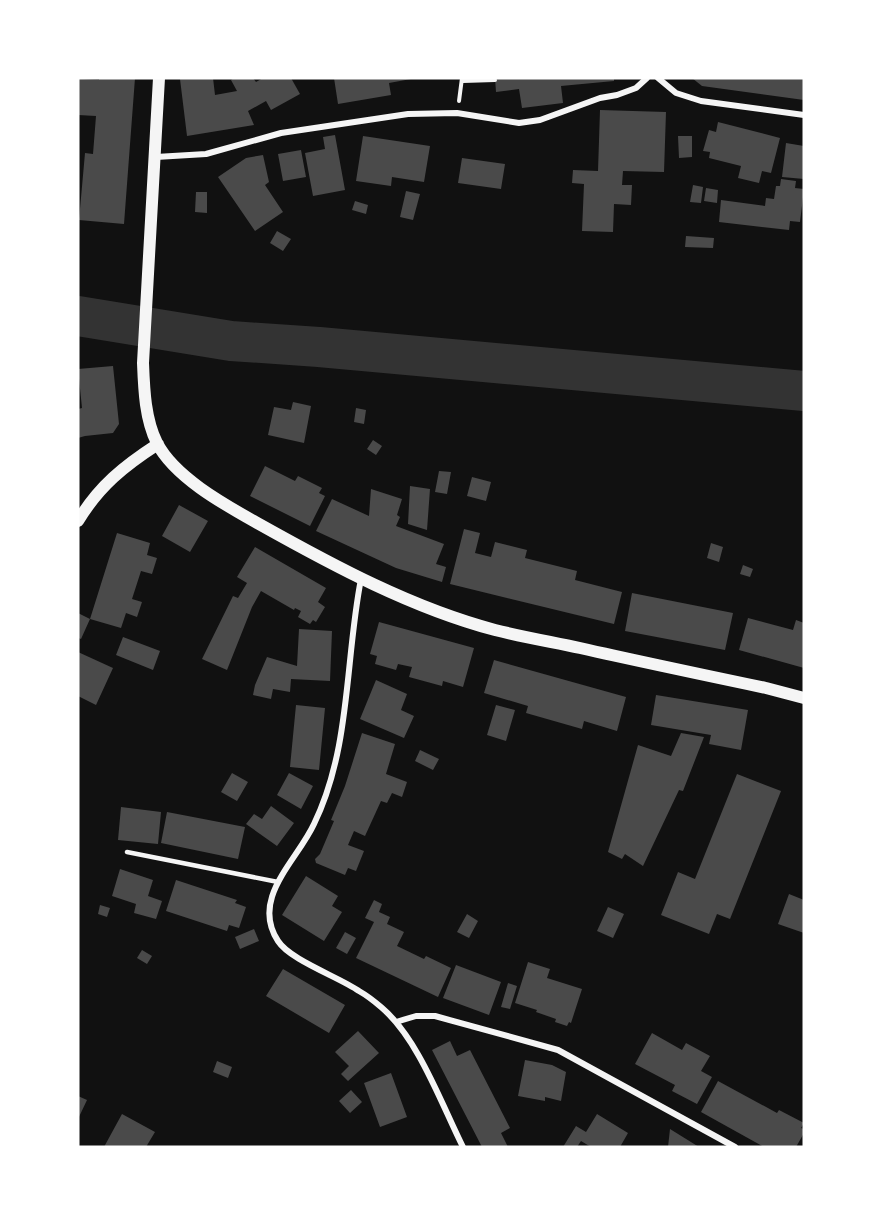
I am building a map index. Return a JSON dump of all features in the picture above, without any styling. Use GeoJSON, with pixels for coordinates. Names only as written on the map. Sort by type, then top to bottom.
{"type":"FeatureCollection","features":[{"type":"Feature","properties":{"kind":"main road"},"geometry":{"type":"LineString","coordinates":[[159,78],[143,363],[144,385],[149,417],[158,444],[182,473],[233,509],[361,579],[442,613],[494,630],[804,698]]}},
{"type":"Feature","properties":{"kind":"main road"},"geometry":{"type":"LineString","coordinates":[[78,521],[91,499],[109,480],[158,444]]}},
{"type":"Feature","properties":{"kind":"street"},"geometry":{"type":"LineString","coordinates":[[156,157],[206,154],[281,133],[408,114],[457,113],[519,123],[540,120],[600,98],[636,88],[647,78]]}},
{"type":"Feature","properties":{"kind":"street"},"geometry":{"type":"LineString","coordinates":[[658,78],[676,93],[701,101],[804,115]]}},
{"type":"Feature","properties":{"kind":"street"},"geometry":{"type":"LineString","coordinates":[[361,579],[355,607],[343,721],[332,779],[314,824],[269,900],[268,912],[271,929],[279,944],[294,955],[359,991],[396,1022],[414,1047],[463,1147]]}},
{"type":"Feature","properties":{"kind":"street"},"geometry":{"type":"LineString","coordinates":[[396,1022],[416,1016],[435,1016],[558,1050],[735,1147]]}},
{"type":"Feature","properties":{"kind":"lane"},"geometry":{"type":"LineString","coordinates":[[127,852],[278,882]]}},
{"type":"Feature","properties":{"kind":"path"},"geometry":{"type":"LineString","coordinates":[[457,113],[463,80],[495,80]]}},
{"type":"Feature","properties":{"kind":"building"},"geometry":{"type":"Polygon","coordinates":[[[99,78],[135,78],[124,224],[79,220],[85,153],[93,154],[96,116],[78,115],[78,79],[99,80],[99,78]]]}},
{"type":"Feature","properties":{"kind":"building"},"geometry":{"type":"Polygon","coordinates":[[[213,78],[215,95],[237,91],[231,80],[234,78],[253,78],[256,82],[263,78],[291,78],[300,94],[271,110],[266,101],[248,111],[254,125],[187,136],[180,79],[213,78]]]}},
{"type":"Feature","properties":{"kind":"building"},"geometry":{"type":"Polygon","coordinates":[[[334,78],[411,79],[389,83],[391,95],[338,104],[334,78]]]}},
{"type":"Feature","properties":{"kind":"building"},"geometry":{"type":"Polygon","coordinates":[[[495,78],[614,78],[614,81],[561,86],[563,103],[522,108],[519,89],[496,92],[495,78]]]}},
{"type":"Feature","properties":{"kind":"building"},"geometry":{"type":"Polygon","coordinates":[[[692,78],[804,78],[804,100],[702,86],[692,78]]]}},
{"type":"Feature","properties":{"kind":"building"},"geometry":{"type":"Polygon","coordinates":[[[600,110],[666,112],[664,172],[623,171],[622,185],[632,185],[631,205],[614,204],[613,232],[582,231],[584,184],[572,183],[573,170],[598,171],[600,110]]]}},
{"type":"Feature","properties":{"kind":"building"},"geometry":{"type":"Polygon","coordinates":[[[718,122],[780,138],[771,173],[762,171],[759,183],[738,178],[741,166],[709,158],[710,152],[703,151],[709,130],[716,132],[718,122]]]}},
{"type":"Feature","properties":{"kind":"building"},"geometry":{"type":"Polygon","coordinates":[[[335,135],[345,190],[313,196],[305,153],[325,149],[323,137],[335,135]]]}},
{"type":"Feature","properties":{"kind":"building"},"geometry":{"type":"Polygon","coordinates":[[[363,136],[430,146],[424,182],[392,177],[391,186],[356,181],[363,136]]]}},
{"type":"Feature","properties":{"kind":"building"},"geometry":{"type":"Polygon","coordinates":[[[678,136],[692,136],[692,157],[679,158],[678,136]]]}},
{"type":"Feature","properties":{"kind":"building"},"geometry":{"type":"Polygon","coordinates":[[[786,143],[804,146],[804,179],[782,177],[786,143]]]}},
{"type":"Feature","properties":{"kind":"building"},"geometry":{"type":"Polygon","coordinates":[[[301,150],[306,177],[283,181],[278,154],[301,150]]]}},
{"type":"Feature","properties":{"kind":"building"},"geometry":{"type":"Polygon","coordinates":[[[263,155],[269,182],[265,185],[283,212],[255,231],[218,177],[246,158],[263,155]]]}},
{"type":"Feature","properties":{"kind":"building"},"geometry":{"type":"Polygon","coordinates":[[[462,158],[505,164],[501,189],[458,183],[462,158]]]}},
{"type":"Feature","properties":{"kind":"building"},"geometry":{"type":"Polygon","coordinates":[[[781,179],[796,181],[795,188],[804,189],[800,222],[790,221],[789,230],[719,222],[721,200],[765,206],[766,198],[774,199],[776,186],[780,186],[781,179]]]}},
{"type":"Feature","properties":{"kind":"building"},"geometry":{"type":"Polygon","coordinates":[[[693,185],[703,187],[701,203],[690,202],[693,185]]]}},
{"type":"Feature","properties":{"kind":"building"},"geometry":{"type":"Polygon","coordinates":[[[706,188],[718,190],[717,203],[704,201],[706,188]]]}},
{"type":"Feature","properties":{"kind":"building"},"geometry":{"type":"Polygon","coordinates":[[[406,191],[420,194],[413,220],[400,217],[406,191]]]}},
{"type":"Feature","properties":{"kind":"building"},"geometry":{"type":"Polygon","coordinates":[[[196,192],[207,192],[207,213],[195,212],[196,192]]]}},
{"type":"Feature","properties":{"kind":"building"},"geometry":{"type":"Polygon","coordinates":[[[355,201],[368,205],[366,214],[352,210],[355,201]]]}},
{"type":"Feature","properties":{"kind":"building"},"geometry":{"type":"Polygon","coordinates":[[[277,231],[291,239],[283,251],[270,243],[277,231]]]}},
{"type":"Feature","properties":{"kind":"building"},"geometry":{"type":"Polygon","coordinates":[[[686,236],[714,238],[713,248],[685,247],[686,236]]]}},
{"type":"Feature","properties":{"kind":"building"},"geometry":{"type":"Polygon","coordinates":[[[113,366],[119,424],[113,433],[78,438],[78,409],[82,408],[78,369],[113,366]]]}},
{"type":"Feature","properties":{"kind":"building"},"geometry":{"type":"Polygon","coordinates":[[[293,402],[311,406],[304,443],[268,435],[274,407],[291,410],[293,402]]]}},
{"type":"Feature","properties":{"kind":"building"},"geometry":{"type":"Polygon","coordinates":[[[356,408],[366,410],[364,424],[354,422],[356,408]]]}},
{"type":"Feature","properties":{"kind":"building"},"geometry":{"type":"Polygon","coordinates":[[[373,440],[382,446],[376,455],[367,449],[373,440]]]}},
{"type":"Feature","properties":{"kind":"building"},"geometry":{"type":"Polygon","coordinates":[[[265,466],[295,481],[298,476],[322,488],[319,493],[325,496],[310,526],[250,496],[265,466]]]}},
{"type":"Feature","properties":{"kind":"building"},"geometry":{"type":"Polygon","coordinates":[[[439,471],[451,472],[447,494],[435,492],[439,471]]]}},
{"type":"Feature","properties":{"kind":"building"},"geometry":{"type":"Polygon","coordinates":[[[472,477],[491,482],[486,501],[467,496],[472,477]]]}},
{"type":"Feature","properties":{"kind":"building"},"geometry":{"type":"Polygon","coordinates":[[[410,486],[430,489],[427,530],[408,524],[410,486]]]}},
{"type":"Feature","properties":{"kind":"building"},"geometry":{"type":"Polygon","coordinates":[[[371,489],[402,499],[397,515],[400,517],[396,526],[444,544],[436,564],[446,567],[442,582],[396,568],[316,531],[332,499],[369,516],[371,489]]]}},
{"type":"Feature","properties":{"kind":"building"},"geometry":{"type":"Polygon","coordinates":[[[179,505],[208,521],[190,552],[162,536],[179,505]]]}},
{"type":"Feature","properties":{"kind":"building"},"geometry":{"type":"Polygon","coordinates":[[[464,529],[480,533],[475,553],[491,557],[495,542],[527,550],[525,558],[577,571],[575,580],[622,592],[614,624],[450,584],[464,529]]]}},
{"type":"Feature","properties":{"kind":"building"},"geometry":{"type":"Polygon","coordinates":[[[117,533],[150,543],[147,555],[157,558],[152,574],[141,571],[132,599],[142,602],[137,617],[126,613],[121,628],[90,619],[117,533]]]}},
{"type":"Feature","properties":{"kind":"building"},"geometry":{"type":"Polygon","coordinates":[[[711,543],[723,547],[719,562],[707,558],[711,543]]]}},
{"type":"Feature","properties":{"kind":"building"},"geometry":{"type":"Polygon","coordinates":[[[255,547],[326,588],[318,602],[325,607],[316,622],[313,620],[310,624],[298,617],[301,611],[295,608],[294,610],[261,591],[252,607],[227,670],[202,659],[233,596],[238,598],[247,583],[237,577],[255,547]]]}},
{"type":"Feature","properties":{"kind":"building"},"geometry":{"type":"Polygon","coordinates":[[[743,565],[753,569],[750,577],[740,574],[743,565]]]}},
{"type":"Feature","properties":{"kind":"building"},"geometry":{"type":"Polygon","coordinates":[[[632,593],[733,613],[725,650],[625,631],[632,593]]]}},
{"type":"Feature","properties":{"kind":"building"},"geometry":{"type":"Polygon","coordinates":[[[78,613],[90,619],[81,639],[78,638],[78,613]]]}},
{"type":"Feature","properties":{"kind":"building"},"geometry":{"type":"Polygon","coordinates":[[[748,618],[793,630],[796,620],[804,623],[804,668],[739,650],[748,618]]]}},
{"type":"Feature","properties":{"kind":"building"},"geometry":{"type":"Polygon","coordinates":[[[379,622],[474,648],[463,687],[443,681],[442,686],[409,677],[412,667],[398,664],[396,670],[375,664],[377,656],[370,654],[379,622]]]}},
{"type":"Feature","properties":{"kind":"building"},"geometry":{"type":"Polygon","coordinates":[[[299,629],[332,631],[330,681],[291,679],[290,692],[273,689],[271,699],[253,695],[267,657],[297,666],[299,629]]]}},
{"type":"Feature","properties":{"kind":"building"},"geometry":{"type":"Polygon","coordinates":[[[123,637],[160,651],[153,670],[116,655],[123,637]]]}},
{"type":"Feature","properties":{"kind":"building"},"geometry":{"type":"Polygon","coordinates":[[[78,652],[113,668],[96,705],[78,696],[78,652]]]}},
{"type":"Feature","properties":{"kind":"building"},"geometry":{"type":"Polygon","coordinates":[[[494,660],[626,697],[617,731],[584,721],[582,729],[526,713],[528,706],[484,693],[494,660]]]}},
{"type":"Feature","properties":{"kind":"building"},"geometry":{"type":"Polygon","coordinates":[[[376,680],[407,694],[401,710],[414,716],[404,738],[360,719],[376,680]]]}},
{"type":"Feature","properties":{"kind":"building"},"geometry":{"type":"Polygon","coordinates":[[[656,695],[748,710],[741,750],[709,744],[711,735],[651,725],[656,695]]]}},
{"type":"Feature","properties":{"kind":"building"},"geometry":{"type":"Polygon","coordinates":[[[296,705],[325,708],[319,770],[290,767],[296,705]]]}},
{"type":"Feature","properties":{"kind":"building"},"geometry":{"type":"Polygon","coordinates":[[[496,705],[515,710],[506,741],[487,735],[496,705]]]}},
{"type":"Feature","properties":{"kind":"building"},"geometry":{"type":"Polygon","coordinates":[[[362,733],[395,744],[386,774],[407,782],[402,797],[392,793],[387,803],[381,801],[365,836],[354,831],[348,845],[364,851],[356,871],[348,868],[345,875],[316,863],[315,859],[320,854],[334,821],[331,820],[362,733]]]}},
{"type":"Feature","properties":{"kind":"building"},"geometry":{"type":"Polygon","coordinates":[[[681,733],[704,737],[683,791],[679,790],[643,866],[625,854],[622,859],[608,852],[638,745],[671,756],[681,733]]]}},
{"type":"Feature","properties":{"kind":"building"},"geometry":{"type":"Polygon","coordinates":[[[420,750],[439,759],[433,770],[415,761],[420,750]]]}},
{"type":"Feature","properties":{"kind":"building"},"geometry":{"type":"Polygon","coordinates":[[[232,773],[248,782],[237,801],[221,792],[232,773]]]}},
{"type":"Feature","properties":{"kind":"building"},"geometry":{"type":"Polygon","coordinates":[[[289,773],[313,786],[301,809],[277,795],[289,773]]]}},
{"type":"Feature","properties":{"kind":"building"},"geometry":{"type":"Polygon","coordinates":[[[737,774],[781,791],[730,919],[717,914],[709,934],[661,915],[678,872],[695,879],[737,774]]]}},
{"type":"Feature","properties":{"kind":"building"},"geometry":{"type":"Polygon","coordinates":[[[271,806],[294,823],[277,846],[246,824],[254,814],[262,819],[271,806]]]}},
{"type":"Feature","properties":{"kind":"building"},"geometry":{"type":"Polygon","coordinates":[[[121,807],[161,812],[158,844],[118,840],[121,807]]]}},
{"type":"Feature","properties":{"kind":"building"},"geometry":{"type":"Polygon","coordinates":[[[167,812],[245,827],[238,859],[161,843],[167,812]]]}},
{"type":"Feature","properties":{"kind":"building"},"geometry":{"type":"Polygon","coordinates":[[[120,869],[153,880],[148,896],[162,901],[156,919],[134,913],[136,904],[112,896],[120,869]]]}},
{"type":"Feature","properties":{"kind":"building"},"geometry":{"type":"Polygon","coordinates":[[[306,876],[338,896],[332,906],[342,912],[324,941],[282,915],[306,876]]]}},
{"type":"Feature","properties":{"kind":"building"},"geometry":{"type":"Polygon","coordinates":[[[176,880],[237,900],[235,903],[246,907],[239,928],[229,925],[227,931],[166,911],[176,880]]]}},
{"type":"Feature","properties":{"kind":"building"},"geometry":{"type":"Polygon","coordinates":[[[789,894],[804,900],[804,933],[778,924],[789,894]]]}},
{"type":"Feature","properties":{"kind":"building"},"geometry":{"type":"Polygon","coordinates":[[[374,900],[382,904],[379,912],[390,917],[387,924],[404,932],[397,946],[424,959],[426,956],[451,968],[438,997],[356,958],[374,922],[365,918],[374,900]]]}},
{"type":"Feature","properties":{"kind":"building"},"geometry":{"type":"Polygon","coordinates":[[[100,905],[110,908],[107,917],[98,914],[100,905]]]}},
{"type":"Feature","properties":{"kind":"building"},"geometry":{"type":"Polygon","coordinates":[[[608,907],[624,914],[613,938],[597,931],[608,907]]]}},
{"type":"Feature","properties":{"kind":"building"},"geometry":{"type":"Polygon","coordinates":[[[467,914],[478,921],[469,938],[457,932],[467,914]]]}},
{"type":"Feature","properties":{"kind":"building"},"geometry":{"type":"Polygon","coordinates":[[[254,929],[259,941],[240,949],[235,937],[254,929]]]}},
{"type":"Feature","properties":{"kind":"building"},"geometry":{"type":"Polygon","coordinates":[[[345,932],[356,938],[347,954],[336,948],[345,932]]]}},
{"type":"Feature","properties":{"kind":"building"},"geometry":{"type":"Polygon","coordinates":[[[142,950],[152,956],[147,964],[137,958],[142,950]]]}},
{"type":"Feature","properties":{"kind":"building"},"geometry":{"type":"Polygon","coordinates":[[[528,962],[550,969],[547,978],[582,989],[571,1023],[569,1022],[567,1026],[555,1022],[556,1019],[536,1012],[537,1010],[515,1003],[528,962]]]}},
{"type":"Feature","properties":{"kind":"building"},"geometry":{"type":"Polygon","coordinates":[[[456,965],[501,982],[489,1015],[443,998],[456,965]]]}},
{"type":"Feature","properties":{"kind":"building"},"geometry":{"type":"Polygon","coordinates":[[[283,969],[345,1005],[329,1033],[266,996],[283,969]]]}},
{"type":"Feature","properties":{"kind":"building"},"geometry":{"type":"Polygon","coordinates":[[[508,983],[517,986],[510,1009],[501,1007],[508,983]]]}},
{"type":"Feature","properties":{"kind":"building"},"geometry":{"type":"Polygon","coordinates":[[[358,1031],[379,1053],[348,1081],[341,1074],[349,1066],[335,1052],[358,1031]]]}},
{"type":"Feature","properties":{"kind":"building"},"geometry":{"type":"Polygon","coordinates":[[[652,1033],[682,1050],[686,1043],[710,1056],[701,1071],[712,1077],[697,1104],[672,1091],[675,1085],[635,1064],[652,1033]]]}},
{"type":"Feature","properties":{"kind":"building"},"geometry":{"type":"Polygon","coordinates":[[[450,1041],[457,1056],[470,1050],[510,1128],[501,1133],[508,1147],[482,1147],[432,1050],[450,1041]]]}},
{"type":"Feature","properties":{"kind":"building"},"geometry":{"type":"Polygon","coordinates":[[[525,1060],[552,1065],[566,1072],[561,1101],[545,1097],[545,1101],[518,1096],[525,1060]]]}},
{"type":"Feature","properties":{"kind":"building"},"geometry":{"type":"Polygon","coordinates":[[[217,1061],[232,1067],[228,1078],[213,1072],[217,1061]]]}},
{"type":"Feature","properties":{"kind":"building"},"geometry":{"type":"Polygon","coordinates":[[[391,1073],[407,1117],[380,1127],[364,1083],[391,1073]]]}},
{"type":"Feature","properties":{"kind":"building"},"geometry":{"type":"Polygon","coordinates":[[[718,1081],[777,1113],[779,1110],[804,1123],[801,1128],[804,1129],[804,1133],[796,1147],[764,1147],[701,1112],[718,1081]]]}},
{"type":"Feature","properties":{"kind":"building"},"geometry":{"type":"Polygon","coordinates":[[[351,1090],[362,1102],[350,1113],[339,1101],[351,1090]]]}},
{"type":"Feature","properties":{"kind":"building"},"geometry":{"type":"Polygon","coordinates":[[[78,1096],[87,1100],[78,1119],[78,1096]]]}},
{"type":"Feature","properties":{"kind":"building"},"geometry":{"type":"Polygon","coordinates":[[[122,1114],[155,1132],[146,1147],[104,1147],[122,1114]]]}},
{"type":"Feature","properties":{"kind":"building"},"geometry":{"type":"Polygon","coordinates":[[[597,1114],[628,1133],[620,1147],[591,1147],[581,1141],[577,1147],[563,1147],[576,1126],[586,1132],[597,1114]]]}},
{"type":"Feature","properties":{"kind":"building"},"geometry":{"type":"Polygon","coordinates":[[[670,1129],[699,1147],[668,1147],[670,1129]]]}},
{"type":"Feature","properties":{"kind":"waterway"},"geometry":{"type":"LineString","coordinates":[[78,316],[231,341],[804,391]]}}]}
